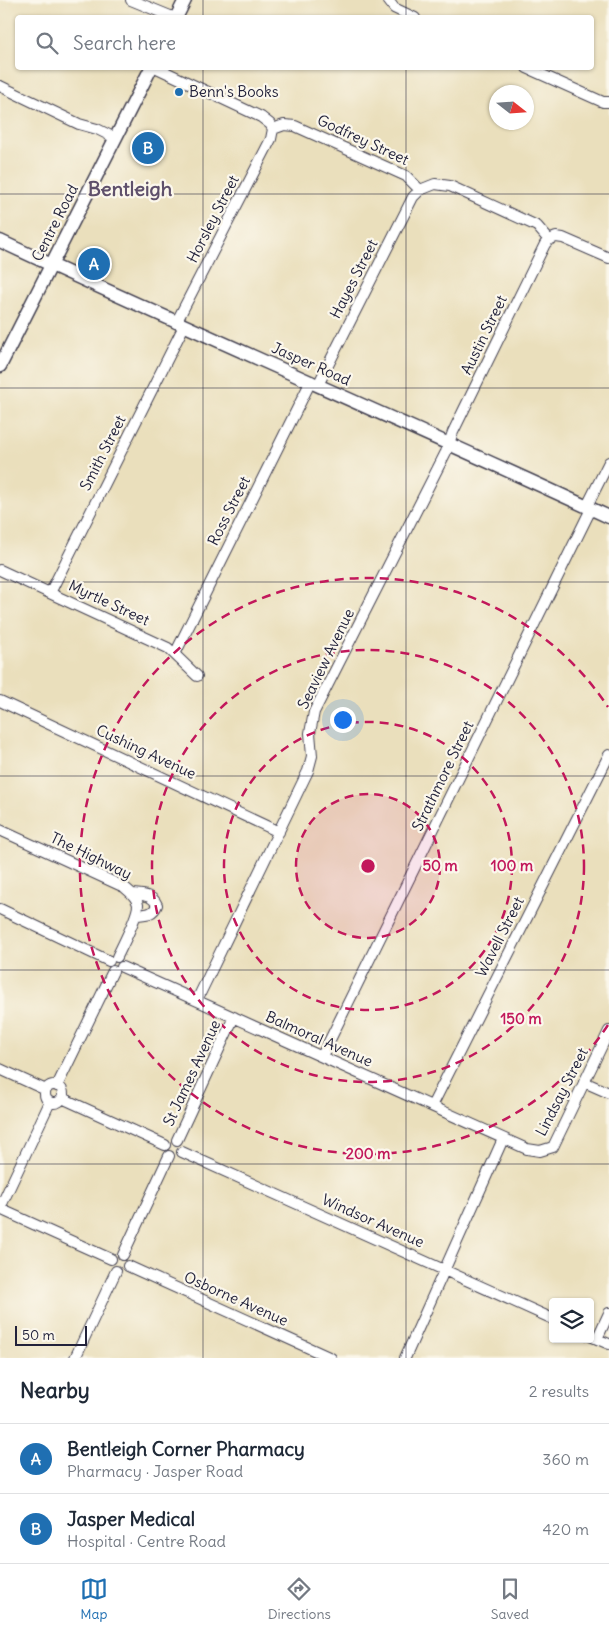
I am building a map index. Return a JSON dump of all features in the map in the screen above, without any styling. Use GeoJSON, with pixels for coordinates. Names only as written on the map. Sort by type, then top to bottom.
{"type":"FeatureCollection","features":[{"type":"Feature","properties":{"kind":"main road"},"geometry":{"type":"LineString","coordinates":[[177,15],[185,0]]}},
{"type":"Feature","properties":{"kind":"main road","name":"Centre Road"},"geometry":{"type":"LineString","coordinates":[[0,366],[150,70]]}},
{"type":"Feature","properties":{"kind":"main road","name":"Jasper Road"},"geometry":{"type":"LineString","coordinates":[[0,241],[609,517]]}},
{"type":"Feature","properties":{"kind":"street"},"geometry":{"type":"LineString","coordinates":[[131,0],[167,15]]}},
{"type":"Feature","properties":{"kind":"street"},"geometry":{"type":"LineString","coordinates":[[388,0],[394,8],[409,15]]}},
{"type":"Feature","properties":{"kind":"street"},"geometry":{"type":"LineString","coordinates":[[144,6],[157,15]]}},
{"type":"Feature","properties":{"kind":"street"},"geometry":{"type":"LineString","coordinates":[[161,70],[261,117],[273,129]]}},
{"type":"Feature","properties":{"kind":"street"},"geometry":{"type":"LineString","coordinates":[[532,70],[604,102],[609,102]]}},
{"type":"Feature","properties":{"kind":"street"},"geometry":{"type":"LineString","coordinates":[[0,86],[79,124],[97,129],[114,141]]}},
{"type":"Feature","properties":{"kind":"street","name":"Godfrey Street"},"geometry":{"type":"LineString","coordinates":[[273,129],[284,125],[295,126],[406,176],[420,190]]}},
{"type":"Feature","properties":{"kind":"street","name":"Horsley Street"},"geometry":{"type":"LineString","coordinates":[[180,324],[271,139],[273,129]]}},
{"type":"Feature","properties":{"kind":"street"},"geometry":{"type":"LineString","coordinates":[[420,190],[435,184],[450,186],[537,226],[549,240],[556,237],[563,238],[609,258]]}},
{"type":"Feature","properties":{"kind":"street","name":"Hayes Street"},"geometry":{"type":"LineString","coordinates":[[314,383],[413,197],[420,190]]}},
{"type":"Feature","properties":{"kind":"street","name":"Austin Street"},"geometry":{"type":"LineString","coordinates":[[449,444],[540,253],[549,240]]}},
{"type":"Feature","properties":{"kind":"street","name":"Smith Street"},"geometry":{"type":"LineString","coordinates":[[50,593],[180,324]]}},
{"type":"Feature","properties":{"kind":"street","name":"Ross Street"},"geometry":{"type":"LineString","coordinates":[[174,654],[314,383]]}},
{"type":"Feature","properties":{"kind":"street","name":"Seaview Avenue"},"geometry":{"type":"LineString","coordinates":[[197,1000],[308,771],[312,756],[310,733],[314,712],[449,444]]}},
{"type":"Feature","properties":{"kind":"street","name":"Strathmore Street"},"geometry":{"type":"LineString","coordinates":[[322,1056],[589,508],[609,462]]}},
{"type":"Feature","properties":{"kind":"street","name":"Myrtle Street"},"geometry":{"type":"LineString","coordinates":[[0,570],[162,644],[197,676]]}},
{"type":"Feature","properties":{"kind":"street","name":"Cushing Avenue"},"geometry":{"type":"LineString","coordinates":[[0,700],[279,832]]}},
{"type":"Feature","properties":{"kind":"street","name":"Wavell Street"},"geometry":{"type":"LineString","coordinates":[[432,1106],[609,755]]}},
{"type":"Feature","properties":{"kind":"street","name":"The Highway"},"geometry":{"type":"LineString","coordinates":[[0,830],[124,887],[133,894],[138,905],[136,915]]}},
{"type":"Feature","properties":{"kind":"street"},"geometry":{"type":"LineString","coordinates":[[57,1086],[136,915],[148,914],[157,905],[148,896],[133,894]]}},
{"type":"Feature","properties":{"kind":"street","name":"Balmoral Avenue"},"geometry":{"type":"LineString","coordinates":[[0,909],[115,964],[503,1139]]}},
{"type":"Feature","properties":{"kind":"street","name":"St James Avenue"},"geometry":{"type":"LineString","coordinates":[[177,1140],[234,1017]]}},
{"type":"Feature","properties":{"kind":"street","name":"Lindsay Street"},"geometry":{"type":"LineString","coordinates":[[503,1139],[526,1149],[540,1151],[553,1147],[609,1031]]}},
{"type":"Feature","properties":{"kind":"street"},"geometry":{"type":"LineString","coordinates":[[0,1069],[46,1090]]}},
{"type":"Feature","properties":{"kind":"street"},"geometry":{"type":"LineString","coordinates":[[584,1082],[609,1093]]}},
{"type":"Feature","properties":{"kind":"street"},"geometry":{"type":"LineString","coordinates":[[52,1085],[57,1086],[62,1090],[62,1098],[55,1103],[50,1102],[45,1096],[46,1090],[52,1085]]}},
{"type":"Feature","properties":{"kind":"street"},"geometry":{"type":"LineString","coordinates":[[62,1098],[165,1145]]}},
{"type":"Feature","properties":{"kind":"street"},"geometry":{"type":"LineString","coordinates":[[50,1102],[0,1209],[111,1259]]}},
{"type":"Feature","properties":{"kind":"street"},"geometry":{"type":"LineString","coordinates":[[405,1358],[503,1139]]}},
{"type":"Feature","properties":{"kind":"street"},"geometry":{"type":"LineString","coordinates":[[172,1140],[177,1140],[182,1144],[182,1152],[175,1157],[170,1156],[166,1153],[165,1145],[172,1140]]}},
{"type":"Feature","properties":{"kind":"street","name":"Windsor Avenue"},"geometry":{"type":"LineString","coordinates":[[182,1152],[549,1317]]}},
{"type":"Feature","properties":{"kind":"street"},"geometry":{"type":"LineString","coordinates":[[123,1255],[170,1156]]}},
{"type":"Feature","properties":{"kind":"street"},"geometry":{"type":"LineString","coordinates":[[111,1259],[118,1254],[128,1258],[128,1266],[121,1272],[116,1271]]}},
{"type":"Feature","properties":{"kind":"street"},"geometry":{"type":"LineString","coordinates":[[111,1259],[111,1264],[116,1271]]}},
{"type":"Feature","properties":{"kind":"street","name":"Osborne Avenue"},"geometry":{"type":"LineString","coordinates":[[128,1266],[331,1358]]}},
{"type":"Feature","properties":{"kind":"street"},"geometry":{"type":"LineString","coordinates":[[75,1358],[116,1271]]}},
{"type":"Feature","properties":{"kind":"street"},"geometry":{"type":"LineString","coordinates":[[609,1313],[594,1337],[609,1344]]}},
{"type":"Feature","properties":{"kind":"place","name":"Benn's Books"},"geometry":{"type":"Point","coordinates":[179,92]}},
{"type":"Feature","properties":{"kind":"place","name":"Jasper Medical"},"geometry":{"type":"Point","coordinates":[148,148]}},
{"type":"Feature","properties":{"kind":"place","name":"Bentleigh Corner Pharmacy"},"geometry":{"type":"Point","coordinates":[94,264]}},
{"type":"Feature","properties":{"kind":"district","name":"Bentleigh"},"geometry":{"type":"Point","coordinates":[130,189]}}]}
